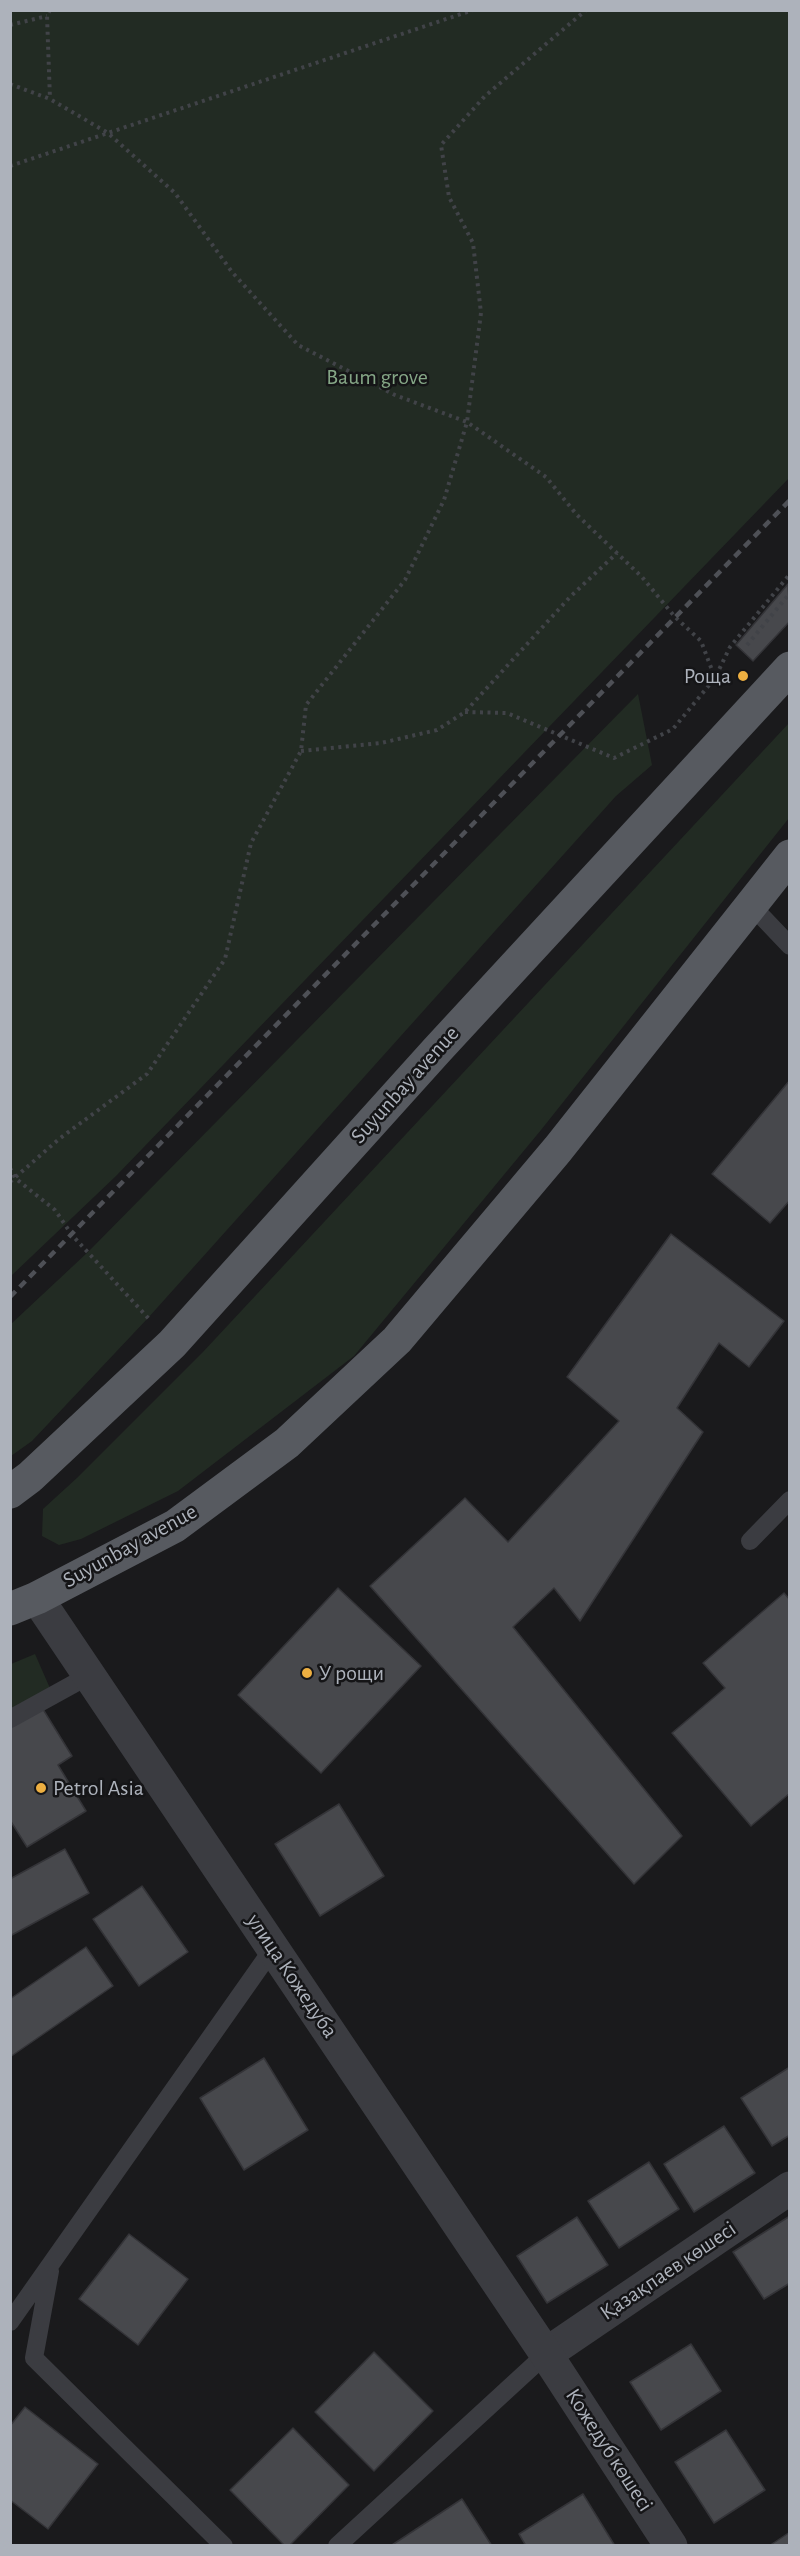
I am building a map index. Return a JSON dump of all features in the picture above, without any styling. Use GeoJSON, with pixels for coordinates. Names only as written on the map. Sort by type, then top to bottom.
{"type":"FeatureCollection","features":[{"type":"Feature","properties":{"kind":"main road","name":"Suyunbay avenue"},"geometry":{"type":"LineString","coordinates":[[10,1492],[30,1477],[172,1344],[437,1050],[789,668]]}},
{"type":"Feature","properties":{"kind":"main road","name":"Suyunbay avenue"},"geometry":{"type":"LineString","coordinates":[[24,1603],[175,1526],[287,1443],[397,1340],[558,1149],[789,856]]}},
{"type":"Feature","properties":{"kind":"street","name":"улица Кожедуба"},"geometry":{"type":"LineString","coordinates":[[24,1603],[88,1676],[274,1947],[546,2354]]}},
{"type":"Feature","properties":{"kind":"street","name":"Қазақпаев көшесі"},"geometry":{"type":"LineString","coordinates":[[546,2354],[789,2188]]}},
{"type":"Feature","properties":{"kind":"street","name":"Кожедуб көшесі"},"geometry":{"type":"LineString","coordinates":[[546,2354],[671,2546]]}},
{"type":"Feature","properties":{"kind":"lane"},"geometry":{"type":"LineString","coordinates":[[750,905],[789,946]]}},
{"type":"Feature","properties":{"kind":"lane"},"geometry":{"type":"LineString","coordinates":[[750,1541],[789,1500]]}},
{"type":"Feature","properties":{"kind":"lane"},"geometry":{"type":"LineString","coordinates":[[10,1719],[88,1676]]}},
{"type":"Feature","properties":{"kind":"lane"},"geometry":{"type":"LineString","coordinates":[[10,2322],[274,1947]]}},
{"type":"Feature","properties":{"kind":"lane"},"geometry":{"type":"LineString","coordinates":[[52,2264],[34,2358],[224,2546]]}},
{"type":"Feature","properties":{"kind":"lane"},"geometry":{"type":"LineString","coordinates":[[337,2546],[546,2354]]}},
{"type":"Feature","properties":{"kind":"path"},"geometry":{"type":"LineString","coordinates":[[50,10],[47,16],[50,99]]}},
{"type":"Feature","properties":{"kind":"path"},"geometry":{"type":"LineString","coordinates":[[10,166],[473,10]]}},
{"type":"Feature","properties":{"kind":"path"},"geometry":{"type":"LineString","coordinates":[[10,1182],[59,1139],[147,1074],[225,959],[250,843],[301,751],[306,705],[405,580],[444,500],[467,422],[481,313],[473,243],[449,197],[441,145],[485,96],[586,10]]}},
{"type":"Feature","properties":{"kind":"path"},"geometry":{"type":"LineString","coordinates":[[10,25],[47,16]]}},
{"type":"Feature","properties":{"kind":"path"},"geometry":{"type":"LineString","coordinates":[[10,84],[50,99],[108,133],[175,193],[232,272],[298,345],[395,395],[467,422],[546,477],[577,515],[617,553],[701,641],[715,678]]}},
{"type":"Feature","properties":{"kind":"path"},"geometry":{"type":"LineString","coordinates":[[301,751],[381,743],[437,730],[465,712],[570,597],[617,553]]}},
{"type":"Feature","properties":{"kind":"path"},"geometry":{"type":"LineString","coordinates":[[465,712],[507,713],[614,758],[673,729],[715,678],[730,647],[789,574]]}},
{"type":"Feature","properties":{"kind":"path"},"geometry":{"type":"LineString","coordinates":[[747,645],[789,593]]}},
{"type":"Feature","properties":{"kind":"path"},"geometry":{"type":"LineString","coordinates":[[10,1168],[15,1178],[55,1210],[72,1234],[172,1344]]}},
{"type":"Feature","properties":{"kind":"green space","name":"Baum grove"},"geometry":{"type":"Polygon","coordinates":[[[11,10],[789,11],[790,477],[116,1176],[11,1276],[11,10]]]}},
{"type":"Feature","properties":{"kind":"green space"},"geometry":{"type":"Polygon","coordinates":[[[638,694],[652,765],[616,796],[148,1318],[32,1441],[11,1456],[11,1324],[88,1252],[638,694]]]}},
{"type":"Feature","properties":{"kind":"green space"},"geometry":{"type":"Polygon","coordinates":[[[789,723],[789,818],[541,1130],[354,1356],[178,1491],[81,1539],[59,1545],[42,1536],[43,1509],[202,1353],[789,723]]]}},
{"type":"Feature","properties":{"kind":"green space"},"geometry":{"type":"Polygon","coordinates":[[[35,1654],[53,1695],[11,1718],[11,1664],[35,1654]]]}},
{"type":"Feature","properties":{"kind":"building"},"geometry":{"type":"Polygon","coordinates":[[[788,584],[790,621],[753,661],[736,645],[788,584]]]}},
{"type":"Feature","properties":{"kind":"building"},"geometry":{"type":"Polygon","coordinates":[[[790,1080],[790,1200],[770,1223],[712,1174],[790,1080]]]}},
{"type":"Feature","properties":{"kind":"building"},"geometry":{"type":"Polygon","coordinates":[[[671,1234],[784,1321],[749,1367],[719,1343],[677,1408],[703,1432],[580,1621],[554,1588],[513,1627],[682,1836],[634,1884],[370,1586],[465,1498],[508,1542],[619,1421],[567,1377],[671,1234]]]}},
{"type":"Feature","properties":{"kind":"building"},"geometry":{"type":"Polygon","coordinates":[[[338,1588],[421,1666],[321,1773],[238,1695],[338,1588]]]}},
{"type":"Feature","properties":{"kind":"building"},"geometry":{"type":"Polygon","coordinates":[[[784,1593],[790,1600],[790,1793],[751,1826],[672,1733],[725,1688],[703,1663],[784,1593]]]}},
{"type":"Feature","properties":{"kind":"building","name":"Petrol Asia"},"geometry":{"type":"Polygon","coordinates":[[[41,1706],[72,1756],[58,1765],[86,1811],[27,1847],[10,1820],[10,1724],[41,1706]]]}},
{"type":"Feature","properties":{"kind":"building"},"geometry":{"type":"Polygon","coordinates":[[[339,1804],[384,1876],[320,1916],[275,1844],[339,1804]]]}},
{"type":"Feature","properties":{"kind":"building"},"geometry":{"type":"Polygon","coordinates":[[[65,1849],[89,1893],[10,1936],[10,1879],[65,1849]]]}},
{"type":"Feature","properties":{"kind":"building"},"geometry":{"type":"Polygon","coordinates":[[[142,1886],[188,1952],[139,1986],[93,1919],[142,1886]]]}},
{"type":"Feature","properties":{"kind":"building"},"geometry":{"type":"Polygon","coordinates":[[[86,1947],[113,1986],[10,2057],[10,1999],[86,1947]]]}},
{"type":"Feature","properties":{"kind":"building"},"geometry":{"type":"Polygon","coordinates":[[[264,2058],[308,2130],[244,2170],[200,2098],[264,2058]]]}},
{"type":"Feature","properties":{"kind":"building"},"geometry":{"type":"Polygon","coordinates":[[[790,2067],[790,2135],[772,2146],[741,2098],[790,2067]]]}},
{"type":"Feature","properties":{"kind":"building"},"geometry":{"type":"Polygon","coordinates":[[[724,2126],[755,2173],[694,2212],[664,2164],[724,2126]]]}},
{"type":"Feature","properties":{"kind":"building"},"geometry":{"type":"Polygon","coordinates":[[[649,2162],[679,2209],[619,2248],[588,2201],[649,2162]]]}},
{"type":"Feature","properties":{"kind":"building"},"geometry":{"type":"Polygon","coordinates":[[[790,2216],[790,2283],[764,2299],[733,2252],[790,2216]]]}},
{"type":"Feature","properties":{"kind":"building"},"geometry":{"type":"Polygon","coordinates":[[[577,2217],[608,2265],[547,2303],[517,2256],[577,2217]]]}},
{"type":"Feature","properties":{"kind":"building"},"geometry":{"type":"Polygon","coordinates":[[[129,2234],[188,2279],[138,2345],[79,2299],[129,2234]]]}},
{"type":"Feature","properties":{"kind":"building"},"geometry":{"type":"Polygon","coordinates":[[[691,2344],[721,2391],[661,2430],[630,2382],[691,2344]]]}},
{"type":"Feature","properties":{"kind":"building"},"geometry":{"type":"Polygon","coordinates":[[[374,2352],[433,2411],[374,2471],[315,2412],[374,2352]]]}},
{"type":"Feature","properties":{"kind":"building"},"geometry":{"type":"Polygon","coordinates":[[[25,2407],[98,2464],[48,2529],[10,2500],[10,2426],[25,2407]]]}},
{"type":"Feature","properties":{"kind":"building"},"geometry":{"type":"Polygon","coordinates":[[[293,2428],[349,2485],[289,2546],[285,2546],[230,2490],[293,2428]]]}},
{"type":"Feature","properties":{"kind":"building"},"geometry":{"type":"Polygon","coordinates":[[[726,2430],[765,2490],[714,2523],[675,2462],[726,2430]]]}},
{"type":"Feature","properties":{"kind":"building"},"geometry":{"type":"Polygon","coordinates":[[[583,2494],[615,2546],[526,2546],[519,2534],[583,2494]]]}},
{"type":"Feature","properties":{"kind":"building"},"geometry":{"type":"Polygon","coordinates":[[[462,2499],[492,2546],[392,2546],[392,2545],[462,2499]]]}},
{"type":"Feature","properties":{"kind":"building"},"geometry":{"type":"Polygon","coordinates":[[[790,2532],[790,2546],[769,2546],[790,2532]]]}},
{"type":"Feature","properties":{"kind":"railway"},"geometry":{"type":"LineString","coordinates":[[10,1297],[790,500]]}},
{"type":"Feature","properties":{"kind":"place","name":"Роща"},"geometry":{"type":"Point","coordinates":[743,676]}},
{"type":"Feature","properties":{"kind":"place","name":"У рощи"},"geometry":{"type":"Point","coordinates":[307,1673]}},
{"type":"Feature","properties":{"kind":"place","name":"Petrol Asia"},"geometry":{"type":"Point","coordinates":[41,1788]}}]}
